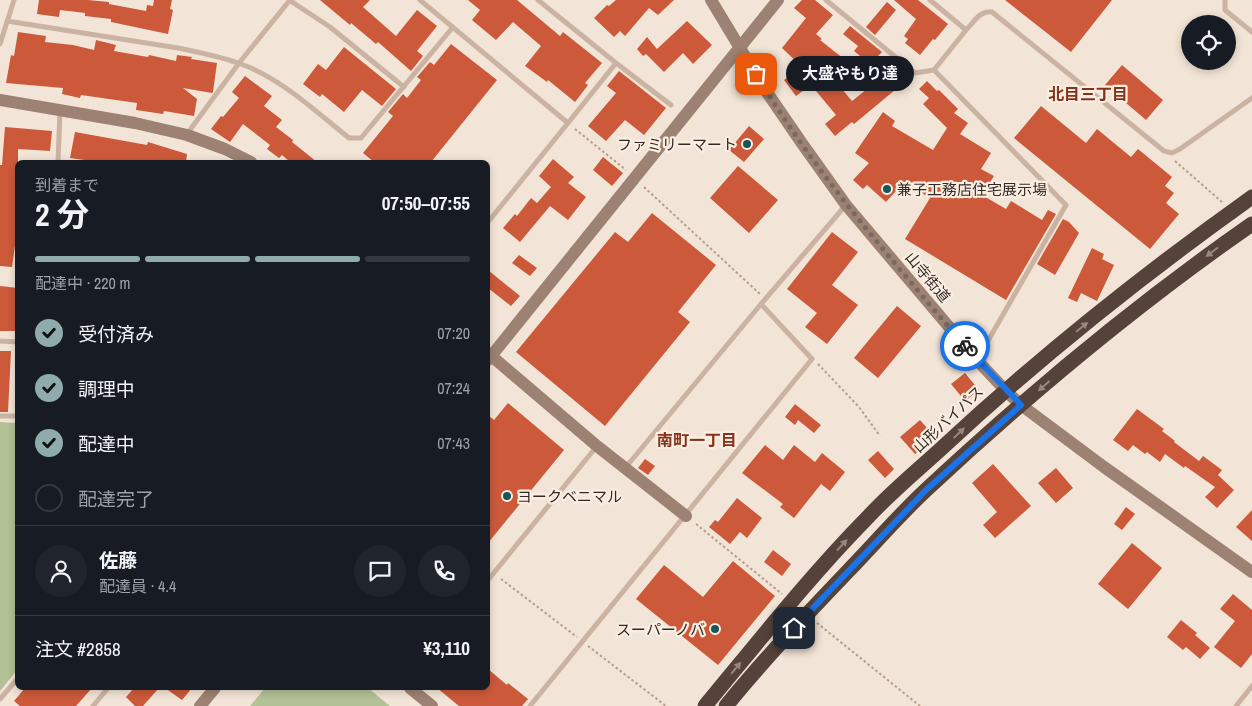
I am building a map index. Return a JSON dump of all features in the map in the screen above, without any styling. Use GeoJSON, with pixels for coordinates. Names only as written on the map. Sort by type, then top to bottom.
{"type":"FeatureCollection","features":[{"type":"Feature","properties":{"kind":"highway","name":"山形バイパス"},"geometry":{"type":"LineString","coordinates":[[705,706],[791,601],[868,516],[1005,390],[1106,308],[1252,197]]}},
{"type":"Feature","properties":{"kind":"highway"},"geometry":{"type":"LineString","coordinates":[[726,706],[755,670],[806,614],[926,490],[1096,340],[1252,224]]}},
{"type":"Feature","properties":{"kind":"street","name":"山寺街道"},"geometry":{"type":"LineString","coordinates":[[711,0],[764,88],[846,205],[977,360],[1005,390],[1021,405],[1252,572]]}},
{"type":"Feature","properties":{"kind":"street"},"geometry":{"type":"LineString","coordinates":[[490,355],[778,0]]}},
{"type":"Feature","properties":{"kind":"street"},"geometry":{"type":"LineString","coordinates":[[0,100],[135,123],[187,135],[225,149],[247,160]]}},
{"type":"Feature","properties":{"kind":"street"},"geometry":{"type":"LineString","coordinates":[[490,357],[686,516]]}},
{"type":"Feature","properties":{"kind":"street"},"geometry":{"type":"LineString","coordinates":[[200,706],[213,690]]}},
{"type":"Feature","properties":{"kind":"street"},"geometry":{"type":"LineString","coordinates":[[412,690],[432,706]]}},
{"type":"Feature","properties":{"kind":"lane"},"geometry":{"type":"LineString","coordinates":[[0,44],[14,0]]}},
{"type":"Feature","properties":{"kind":"lane"},"geometry":{"type":"LineString","coordinates":[[187,135],[239,63],[289,0],[330,26],[404,87]]}},
{"type":"Feature","properties":{"kind":"lane"},"geometry":{"type":"LineString","coordinates":[[420,0],[568,123]]}},
{"type":"Feature","properties":{"kind":"lane"},"geometry":{"type":"LineString","coordinates":[[538,0],[671,105]]}},
{"type":"Feature","properties":{"kind":"lane"},"geometry":{"type":"LineString","coordinates":[[826,0],[915,73],[934,70],[981,14],[986,11],[992,12],[1164,151],[1172,152],[1180,149],[1252,98]]}},
{"type":"Feature","properties":{"kind":"lane"},"geometry":{"type":"LineString","coordinates":[[930,0],[966,30]]}},
{"type":"Feature","properties":{"kind":"lane"},"geometry":{"type":"LineString","coordinates":[[1225,0],[1225,10],[1252,32]]}},
{"type":"Feature","properties":{"kind":"lane"},"geometry":{"type":"LineString","coordinates":[[7,21],[178,48],[239,63],[280,84],[349,138],[361,138],[453,27]]}},
{"type":"Feature","properties":{"kind":"lane"},"geometry":{"type":"LineString","coordinates":[[490,220],[616,63]]}},
{"type":"Feature","properties":{"kind":"lane"},"geometry":{"type":"LineString","coordinates":[[934,70],[1066,205],[977,360]]}},
{"type":"Feature","properties":{"kind":"lane"},"geometry":{"type":"LineString","coordinates":[[58,160],[60,111]]}},
{"type":"Feature","properties":{"kind":"lane"},"geometry":{"type":"LineString","coordinates":[[625,468],[763,301],[846,205]]}},
{"type":"Feature","properties":{"kind":"lane"},"geometry":{"type":"LineString","coordinates":[[530,706],[812,359],[763,301]]}},
{"type":"Feature","properties":{"kind":"lane"},"geometry":{"type":"LineString","coordinates":[[0,341],[15,342]]}},
{"type":"Feature","properties":{"kind":"lane"},"geometry":{"type":"LineString","coordinates":[[0,416],[15,416]]}},
{"type":"Feature","properties":{"kind":"lane"},"geometry":{"type":"LineString","coordinates":[[490,578],[598,446]]}},
{"type":"Feature","properties":{"kind":"lane"},"geometry":{"type":"LineString","coordinates":[[0,699],[15,682]]}},
{"type":"Feature","properties":{"kind":"lane"},"geometry":{"type":"LineString","coordinates":[[1236,706],[1252,686]]}},
{"type":"Feature","properties":{"kind":"lane"},"geometry":{"type":"LineString","coordinates":[[92,706],[106,690]]}},
{"type":"Feature","properties":{"kind":"path"},"geometry":{"type":"LineString","coordinates":[[568,123],[634,177],[763,301]]}},
{"type":"Feature","properties":{"kind":"path"},"geometry":{"type":"LineString","coordinates":[[1164,151],[1232,211]]}},
{"type":"Feature","properties":{"kind":"path"},"geometry":{"type":"LineString","coordinates":[[812,359],[831,376],[880,436]]}},
{"type":"Feature","properties":{"kind":"path"},"geometry":{"type":"LineString","coordinates":[[686,516],[791,601]]}},
{"type":"Feature","properties":{"kind":"path"},"geometry":{"type":"LineString","coordinates":[[806,614],[920,706]]}},
{"type":"Feature","properties":{"kind":"green space"},"geometry":{"type":"Polygon","coordinates":[[[0,422],[15,423],[15,673],[0,691],[0,422]]]}},
{"type":"Feature","properties":{"kind":"green space"},"geometry":{"type":"Polygon","coordinates":[[[263,690],[370,690],[390,706],[250,706],[263,690]]]}},
{"type":"Feature","properties":{"kind":"building"},"geometry":{"type":"Polygon","coordinates":[[[39,0],[109,2],[109,4],[146,11],[147,5],[153,6],[154,0],[172,0],[170,9],[173,10],[168,34],[111,22],[111,19],[85,16],[85,13],[60,10],[59,17],[37,14],[39,0]]]}},
{"type":"Feature","properties":{"kind":"building"},"geometry":{"type":"Polygon","coordinates":[[[320,0],[370,0],[363,7],[396,36],[417,10],[437,26],[417,51],[423,56],[411,71],[378,42],[376,44],[320,0]]]}},
{"type":"Feature","properties":{"kind":"building"},"geometry":{"type":"Polygon","coordinates":[[[468,0],[517,0],[560,36],[563,32],[602,63],[585,83],[588,85],[575,102],[548,80],[547,82],[525,66],[541,46],[513,22],[496,40],[472,20],[480,10],[468,0]]]}},
{"type":"Feature","properties":{"kind":"building"},"geometry":{"type":"Polygon","coordinates":[[[616,0],[674,0],[658,15],[649,8],[625,36],[620,31],[614,37],[594,18],[607,5],[609,6],[616,0]]]}},
{"type":"Feature","properties":{"kind":"building"},"geometry":{"type":"Polygon","coordinates":[[[802,0],[815,0],[833,15],[816,34],[822,39],[820,40],[849,63],[831,76],[852,101],[867,89],[875,79],[870,75],[875,68],[854,51],[858,46],[843,34],[850,26],[882,52],[878,56],[897,71],[899,69],[911,78],[903,87],[901,85],[854,124],[852,122],[835,136],[825,124],[836,115],[811,85],[796,96],[784,80],[801,66],[782,48],[806,18],[794,8],[802,0]]]}},
{"type":"Feature","properties":{"kind":"building"},"geometry":{"type":"Polygon","coordinates":[[[894,0],[918,0],[948,24],[920,55],[905,43],[908,39],[904,36],[916,19],[894,0]]]}},
{"type":"Feature","properties":{"kind":"building"},"geometry":{"type":"Polygon","coordinates":[[[1005,0],[1112,0],[1071,52],[1005,0]]]}},
{"type":"Feature","properties":{"kind":"building"},"geometry":{"type":"Polygon","coordinates":[[[887,2],[896,10],[875,35],[866,27],[887,2]]]}},
{"type":"Feature","properties":{"kind":"building"},"geometry":{"type":"Polygon","coordinates":[[[687,21],[712,45],[693,64],[683,53],[664,72],[646,54],[643,56],[637,49],[647,37],[657,49],[687,21]]]}},
{"type":"Feature","properties":{"kind":"building"},"geometry":{"type":"Polygon","coordinates":[[[18,32],[46,36],[45,42],[73,45],[94,50],[96,40],[116,45],[114,51],[148,57],[149,55],[176,61],[177,55],[217,63],[213,92],[183,88],[197,99],[194,116],[164,111],[163,114],[136,110],[137,103],[81,95],[80,98],[62,94],[63,88],[6,83],[11,55],[14,56],[18,32]]]}},
{"type":"Feature","properties":{"kind":"building"},"geometry":{"type":"Polygon","coordinates":[[[451,44],[497,80],[433,160],[372,160],[363,153],[393,116],[388,112],[403,94],[407,98],[421,80],[417,77],[430,62],[434,65],[451,44]]]}},
{"type":"Feature","properties":{"kind":"building"},"geometry":{"type":"Polygon","coordinates":[[[344,47],[396,89],[382,106],[362,90],[344,112],[322,94],[320,97],[303,84],[318,64],[326,70],[344,47]]]}},
{"type":"Feature","properties":{"kind":"building"},"geometry":{"type":"Polygon","coordinates":[[[1122,65],[1163,100],[1146,120],[1105,85],[1122,65]]]}},
{"type":"Feature","properties":{"kind":"building"},"geometry":{"type":"Polygon","coordinates":[[[619,71],[666,108],[644,135],[625,120],[606,141],[588,126],[616,93],[607,86],[619,71]]]}},
{"type":"Feature","properties":{"kind":"building"},"geometry":{"type":"Polygon","coordinates":[[[245,76],[272,96],[264,106],[282,120],[276,127],[314,160],[288,160],[282,155],[279,158],[267,149],[270,145],[243,124],[230,142],[211,129],[239,98],[232,92],[245,76]]]}},
{"type":"Feature","properties":{"kind":"building"},"geometry":{"type":"Polygon","coordinates":[[[927,81],[958,109],[954,113],[968,123],[960,134],[991,153],[981,169],[994,176],[982,195],[1006,209],[1011,201],[1042,220],[1048,210],[1056,214],[1006,300],[905,239],[930,198],[904,182],[886,202],[867,185],[863,189],[853,180],[869,163],[855,153],[883,112],[895,121],[892,126],[933,150],[947,128],[923,104],[929,98],[919,89],[927,81]]]}},
{"type":"Feature","properties":{"kind":"building"},"geometry":{"type":"Polygon","coordinates":[[[1041,106],[1086,143],[1097,129],[1131,157],[1138,149],[1172,177],[1165,186],[1174,193],[1166,203],[1179,214],[1150,249],[1014,138],[1041,106]]]}},
{"type":"Feature","properties":{"kind":"building","name":"ファミリーマート"},"geometry":{"type":"Polygon","coordinates":[[[749,126],[764,139],[744,162],[729,150],[749,126]]]}},
{"type":"Feature","properties":{"kind":"building"},"geometry":{"type":"Polygon","coordinates":[[[5,127],[52,131],[50,151],[18,149],[18,160],[15,160],[15,246],[12,267],[0,266],[0,165],[2,165],[5,127]]]}},
{"type":"Feature","properties":{"kind":"building"},"geometry":{"type":"Polygon","coordinates":[[[75,132],[147,145],[148,142],[187,154],[186,160],[84,160],[70,158],[75,132]]]}},
{"type":"Feature","properties":{"kind":"building"},"geometry":{"type":"Polygon","coordinates":[[[603,157],[623,173],[612,186],[593,170],[603,157]]]}},
{"type":"Feature","properties":{"kind":"building"},"geometry":{"type":"Polygon","coordinates":[[[553,159],[574,177],[568,183],[586,197],[568,220],[550,206],[520,242],[503,228],[515,214],[517,216],[531,198],[537,203],[551,187],[539,176],[553,159]]]}},
{"type":"Feature","properties":{"kind":"building"},"geometry":{"type":"Polygon","coordinates":[[[738,166],[778,200],[749,233],[710,198],[738,166]]]}},
{"type":"Feature","properties":{"kind":"building"},"geometry":{"type":"Polygon","coordinates":[[[652,213],[716,265],[678,312],[690,322],[605,426],[516,352],[615,232],[628,242],[652,213]]]}},
{"type":"Feature","properties":{"kind":"building"},"geometry":{"type":"Polygon","coordinates":[[[1063,219],[1069,222],[1079,233],[1055,275],[1037,264],[1063,219]]]}},
{"type":"Feature","properties":{"kind":"building"},"geometry":{"type":"Polygon","coordinates":[[[832,232],[858,252],[832,285],[858,305],[827,344],[805,327],[817,313],[787,289],[832,232]]]}},
{"type":"Feature","properties":{"kind":"building"},"geometry":{"type":"Polygon","coordinates":[[[1092,248],[1104,254],[1102,259],[1114,265],[1097,301],[1081,293],[1077,302],[1068,298],[1092,248]]]}},
{"type":"Feature","properties":{"kind":"building"},"geometry":{"type":"Polygon","coordinates":[[[519,255],[537,268],[530,276],[512,263],[519,255]]]}},
{"type":"Feature","properties":{"kind":"building"},"geometry":{"type":"Polygon","coordinates":[[[490,272],[520,296],[511,306],[490,290],[490,272]]]}},
{"type":"Feature","properties":{"kind":"building"},"geometry":{"type":"Polygon","coordinates":[[[0,286],[15,288],[15,331],[0,331],[0,286]]]}},
{"type":"Feature","properties":{"kind":"building"},"geometry":{"type":"Polygon","coordinates":[[[897,306],[921,326],[878,378],[854,358],[897,306]]]}},
{"type":"Feature","properties":{"kind":"building"},"geometry":{"type":"Polygon","coordinates":[[[0,351],[11,351],[8,412],[0,412],[0,351]]]}},
{"type":"Feature","properties":{"kind":"building"},"geometry":{"type":"Polygon","coordinates":[[[965,373],[979,390],[965,401],[951,384],[965,373]]]}},
{"type":"Feature","properties":{"kind":"building","name":"ヨークベニマル"},"geometry":{"type":"Polygon","coordinates":[[[508,403],[564,450],[490,541],[490,417],[494,420],[508,403]]]}},
{"type":"Feature","properties":{"kind":"building"},"geometry":{"type":"Polygon","coordinates":[[[795,404],[821,425],[814,433],[798,420],[795,425],[785,417],[795,404]]]}},
{"type":"Feature","properties":{"kind":"building"},"geometry":{"type":"Polygon","coordinates":[[[1137,409],[1164,429],[1162,431],[1174,442],[1199,461],[1203,456],[1222,470],[1218,475],[1234,490],[1217,508],[1205,497],[1215,487],[1185,466],[1184,468],[1165,454],[1160,462],[1147,452],[1145,454],[1133,445],[1128,451],[1113,440],[1137,409]]]}},
{"type":"Feature","properties":{"kind":"building"},"geometry":{"type":"Polygon","coordinates":[[[920,420],[935,437],[915,454],[900,437],[920,420]]]}},
{"type":"Feature","properties":{"kind":"building"},"geometry":{"type":"Polygon","coordinates":[[[765,445],[783,460],[794,445],[815,462],[822,453],[845,472],[830,491],[821,484],[794,518],[780,507],[783,504],[742,473],[765,445]]]}},
{"type":"Feature","properties":{"kind":"building"},"geometry":{"type":"Polygon","coordinates":[[[878,451],[894,469],[885,478],[868,460],[878,451]]]}},
{"type":"Feature","properties":{"kind":"building"},"geometry":{"type":"Polygon","coordinates":[[[645,459],[655,466],[648,475],[638,468],[645,459]]]}},
{"type":"Feature","properties":{"kind":"building"},"geometry":{"type":"Polygon","coordinates":[[[993,464],[1031,506],[995,538],[983,525],[997,512],[972,483],[993,464]]]}},
{"type":"Feature","properties":{"kind":"building"},"geometry":{"type":"Polygon","coordinates":[[[1056,468],[1073,488],[1056,503],[1038,483],[1056,468]]]}},
{"type":"Feature","properties":{"kind":"building"},"geometry":{"type":"Polygon","coordinates":[[[737,498],[762,518],[747,538],[740,532],[730,544],[709,527],[715,520],[718,522],[737,498]]]}},
{"type":"Feature","properties":{"kind":"building"},"geometry":{"type":"Polygon","coordinates":[[[1126,507],[1135,514],[1122,530],[1114,524],[1126,507]]]}},
{"type":"Feature","properties":{"kind":"building"},"geometry":{"type":"Polygon","coordinates":[[[1252,510],[1252,541],[1236,527],[1252,510]]]}},
{"type":"Feature","properties":{"kind":"building"},"geometry":{"type":"Polygon","coordinates":[[[1132,543],[1162,568],[1128,609],[1098,584],[1132,543]]]}},
{"type":"Feature","properties":{"kind":"building"},"geometry":{"type":"Polygon","coordinates":[[[773,550],[791,564],[782,576],[764,562],[773,550]]]}},
{"type":"Feature","properties":{"kind":"building"},"geometry":{"type":"Polygon","coordinates":[[[733,561],[775,596],[718,665],[636,599],[664,565],[703,597],[733,561]]]}},
{"type":"Feature","properties":{"kind":"building"},"geometry":{"type":"Polygon","coordinates":[[[1233,594],[1252,610],[1252,654],[1241,668],[1214,647],[1235,621],[1220,609],[1233,594]]]}},
{"type":"Feature","properties":{"kind":"building"},"geometry":{"type":"Polygon","coordinates":[[[1181,620],[1197,633],[1195,635],[1210,648],[1200,659],[1186,647],[1183,650],[1167,637],[1181,620]]]}},
{"type":"Feature","properties":{"kind":"building"},"geometry":{"type":"Polygon","coordinates":[[[490,671],[528,699],[522,706],[459,706],[439,690],[490,690],[490,671]]]}},
{"type":"Feature","properties":{"kind":"building"},"geometry":{"type":"Polygon","coordinates":[[[23,690],[90,690],[76,706],[20,706],[14,701],[23,690]]]}},
{"type":"Feature","properties":{"kind":"building"},"geometry":{"type":"Polygon","coordinates":[[[132,690],[157,690],[143,706],[135,706],[126,697],[132,690]]]}},
{"type":"Feature","properties":{"kind":"building"},"geometry":{"type":"Polygon","coordinates":[[[168,690],[190,690],[182,700],[168,690]]]}},
{"type":"Feature","properties":{"kind":"way so far"},"geometry":{"type":"LineString","coordinates":[[756,74],[846,205],[965,346]]}},
{"type":"Feature","properties":{"kind":"place","name":"大盛やもり達"},"geometry":{"type":"Point","coordinates":[756,74]}},
{"type":"Feature","properties":{"kind":"place","name":"ファミリーマート"},"geometry":{"type":"Point","coordinates":[747,144]}},
{"type":"Feature","properties":{"kind":"place","name":"兼子工務店住宅展示場"},"geometry":{"type":"Point","coordinates":[887,189]}},
{"type":"Feature","properties":{"kind":"place","name":"ヨークベニマル"},"geometry":{"type":"Point","coordinates":[507,496]}},
{"type":"Feature","properties":{"kind":"place","name":"スーパーノバ"},"geometry":{"type":"Point","coordinates":[715,629]}},
{"type":"Feature","properties":{"kind":"district","name":"北目三丁目"},"geometry":{"type":"Point","coordinates":[1088,94]}},
{"type":"Feature","properties":{"kind":"district","name":"南町一丁目"},"geometry":{"type":"Point","coordinates":[697,440]}},
{"type":"Feature","properties":{"kind":"route"},"geometry":{"type":"LineString","coordinates":[[794,628],[926,490],[1021,405],[965,346]]}}]}
